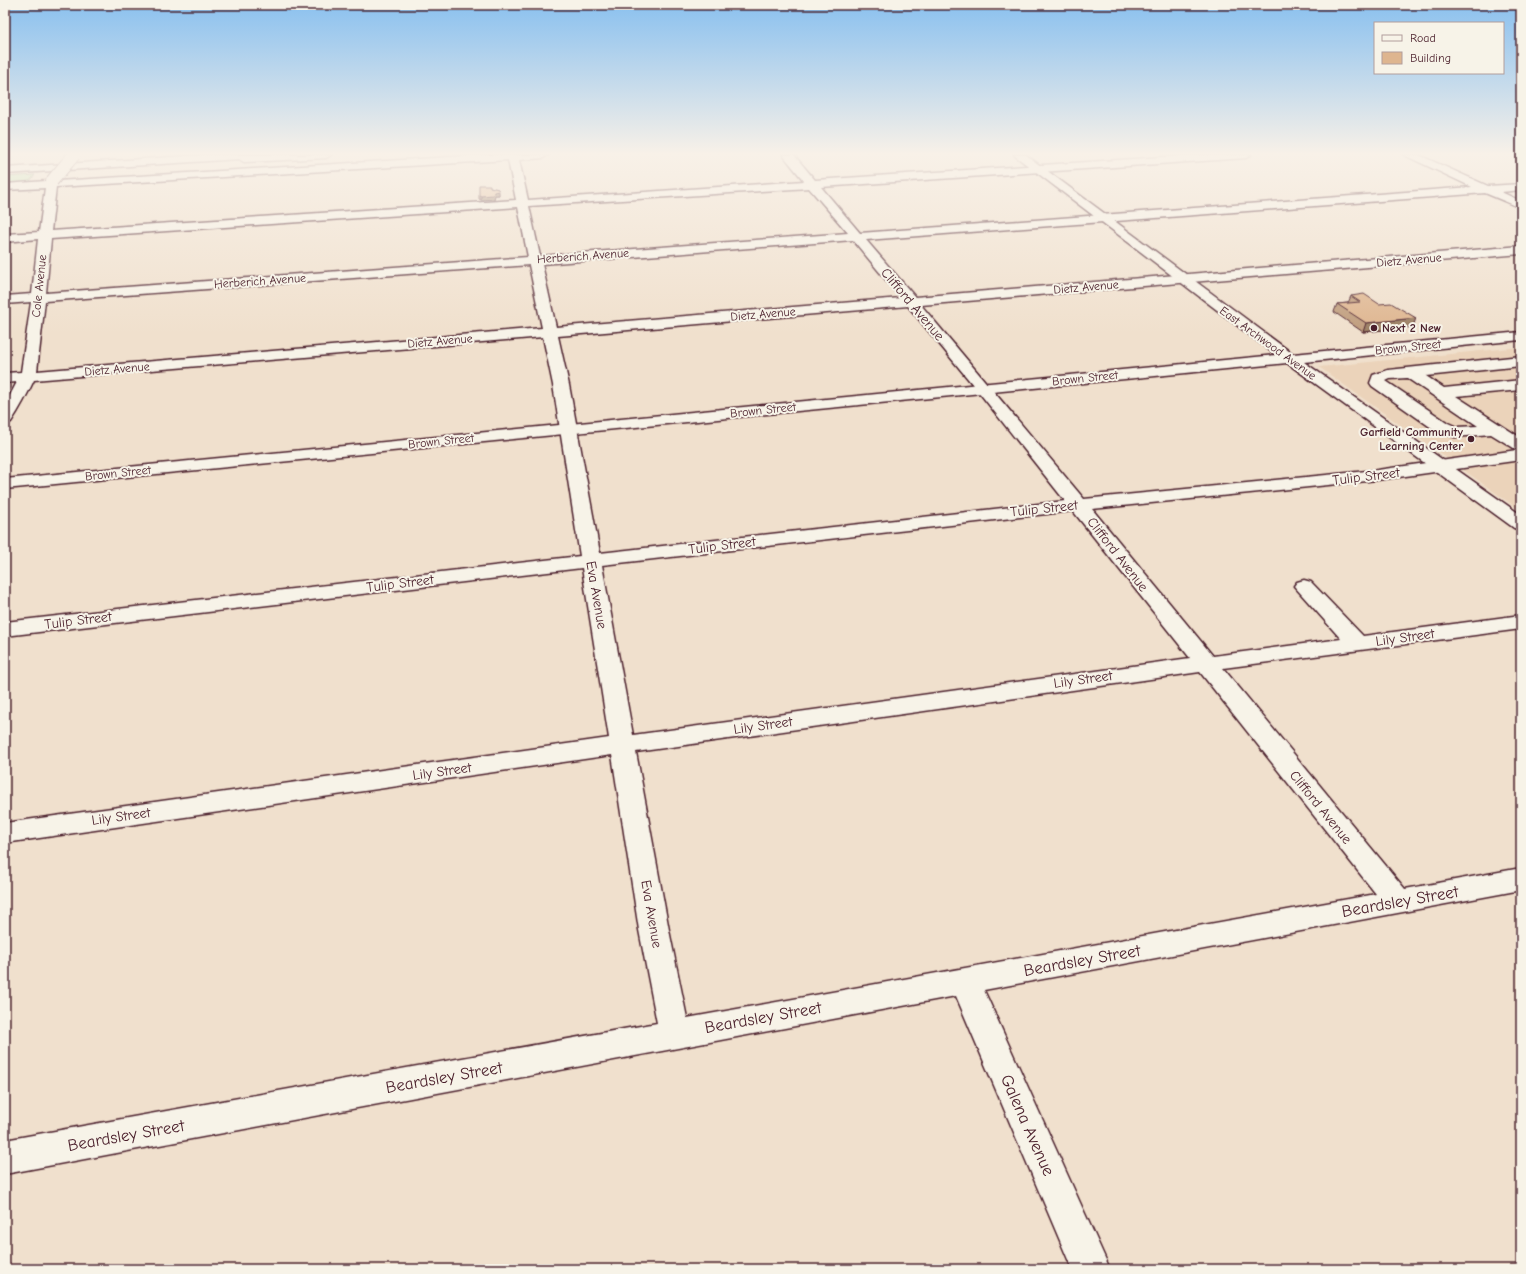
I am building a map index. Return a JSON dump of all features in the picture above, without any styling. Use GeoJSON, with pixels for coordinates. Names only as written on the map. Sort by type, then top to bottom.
{"type":"FeatureCollection","features":[{"type":"Feature","properties":{"kind":"main road","name":"Cole Avenue"},"geometry":{"type":"LineString","coordinates":[[5,418],[16,401],[28,376],[39,297],[48,214]]}},
{"type":"Feature","properties":{"kind":"main road"},"geometry":{"type":"LineString","coordinates":[[5,238],[351,214]]}},
{"type":"Feature","properties":{"kind":"main road","name":"Eva Avenue"},"geometry":{"type":"LineString","coordinates":[[524,214],[569,429],[612,686],[624,746],[654,930],[675,1033]]}},
{"type":"Feature","properties":{"kind":"main road","name":"Clifford Avenue"},"geometry":{"type":"LineString","coordinates":[[839,214],[984,388],[1204,663],[1398,901]]}},
{"type":"Feature","properties":{"kind":"main road","name":"East Archwood Avenue"},"geometry":{"type":"LineString","coordinates":[[1098,214],[1289,358],[1439,467],[1521,524]]}},
{"type":"Feature","properties":{"kind":"main road","name":"Herberich Avenue"},"geometry":{"type":"LineString","coordinates":[[5,300],[1152,214]]}},
{"type":"Feature","properties":{"kind":"main road","name":"Dietz Avenue"},"geometry":{"type":"LineString","coordinates":[[5,378],[1521,250]]}},
{"type":"Feature","properties":{"kind":"main road","name":"Brown Street"},"geometry":{"type":"LineString","coordinates":[[5,484],[1289,358],[1518,338]]}},
{"type":"Feature","properties":{"kind":"main road"},"geometry":{"type":"LineString","coordinates":[[1494,429],[1455,432],[1442,427],[1378,383],[1379,378],[1388,375],[1519,363]]}},
{"type":"Feature","properties":{"kind":"main road"},"geometry":{"type":"LineString","coordinates":[[1411,373],[1521,446]]}},
{"type":"Feature","properties":{"kind":"main road"},"geometry":{"type":"LineString","coordinates":[[1441,393],[1521,385]]}},
{"type":"Feature","properties":{"kind":"main road","name":"Tulip Street"},"geometry":{"type":"LineString","coordinates":[[5,629],[591,560],[1079,505],[1254,488],[1439,467],[1521,455]]}},
{"type":"Feature","properties":{"kind":"main road"},"geometry":{"type":"LineString","coordinates":[[1304,586],[1358,644]]}},
{"type":"Feature","properties":{"kind":"main road","name":"Lily Street"},"geometry":{"type":"LineString","coordinates":[[5,833],[1204,663],[1521,622]]}},
{"type":"Feature","properties":{"kind":"main road","name":"Beardsley Street"},"geometry":{"type":"LineString","coordinates":[[5,1157],[1521,879]]}},
{"type":"Feature","properties":{"kind":"main road","name":"Galena Avenue"},"geometry":{"type":"LineString","coordinates":[[965,981],[1091,1269]]}},
{"type":"Feature","properties":{"kind":"shaded area","name":"Garfield Community Learning Center"},"geometry":{"type":"Polygon","coordinates":[[[1521,347],[1521,511],[1319,367],[1521,347]]]}},
{"type":"Feature","properties":{"kind":"building"},"geometry":{"type":"Polygon","coordinates":[[[1364,294],[1379,304],[1391,303],[1416,318],[1366,323],[1337,304],[1360,302],[1351,296],[1364,294]]]}},
{"type":"Feature","properties":{"kind":"place","name":"Next 2 New"},"geometry":{"type":"Point","coordinates":[1374,328]}},
{"type":"Feature","properties":{"kind":"place","name":"Garfield Community Learning Center"},"geometry":{"type":"Point","coordinates":[1471,439]}}]}
